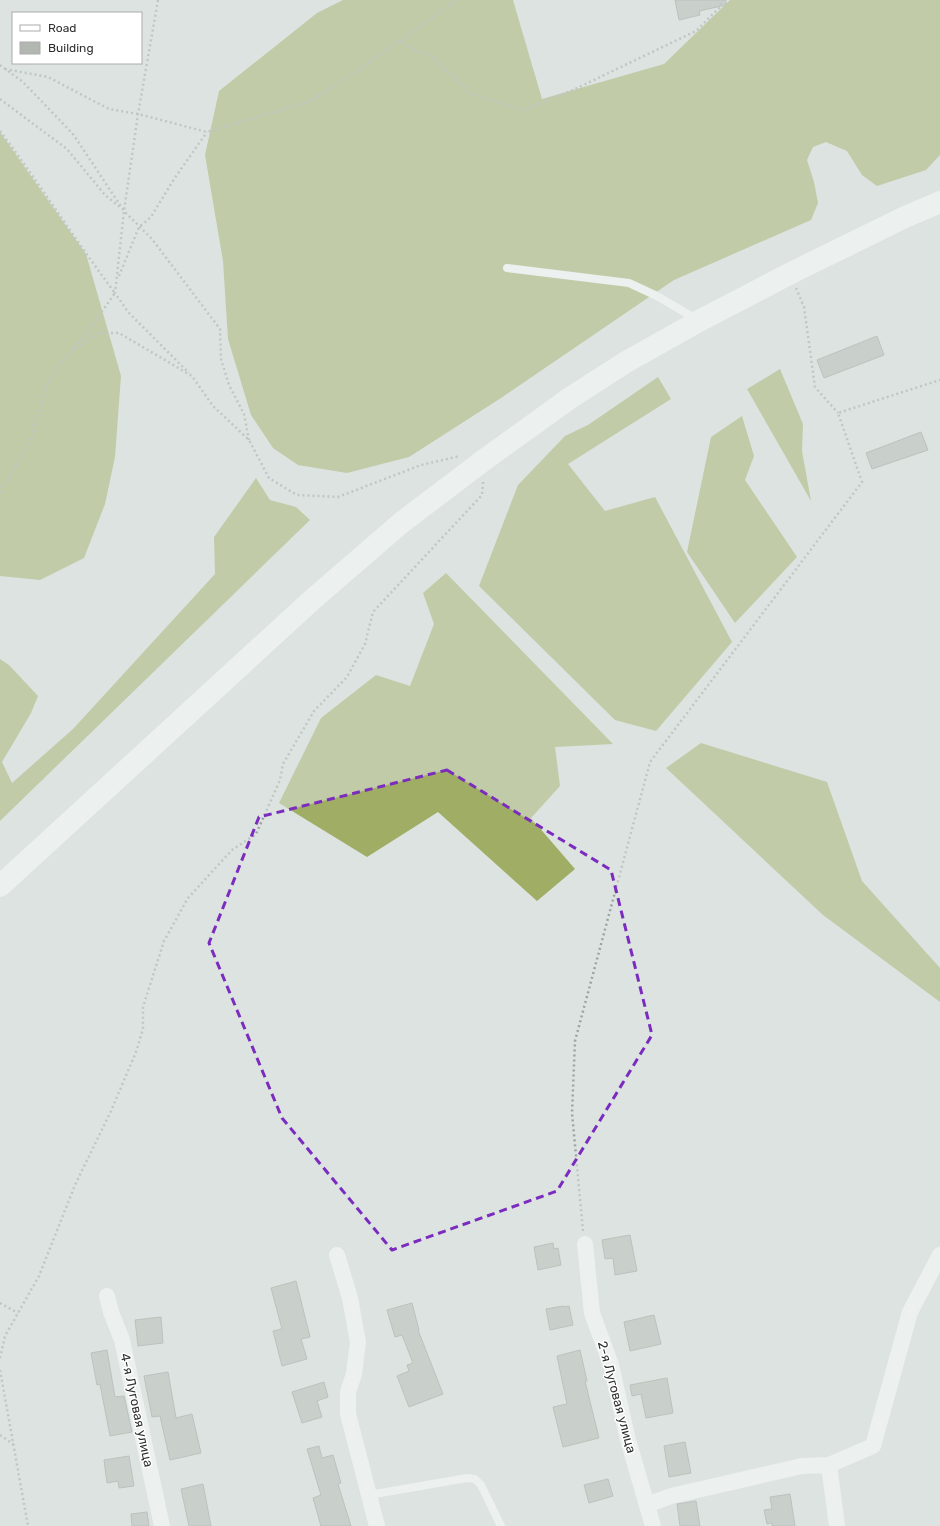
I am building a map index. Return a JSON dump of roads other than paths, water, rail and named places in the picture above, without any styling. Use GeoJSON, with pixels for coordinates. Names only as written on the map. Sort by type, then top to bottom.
{"type":"FeatureCollection","features":[{"type":"Feature","properties":{"kind":"main road"},"geometry":{"type":"LineString","coordinates":[[0,886],[313,598],[401,523],[484,460],[570,398],[626,362],[699,321],[790,273],[886,226],[940,202]]}},
{"type":"Feature","properties":{"kind":"street","name":"2-я Луговая улица"},"geometry":{"type":"LineString","coordinates":[[585,1244],[592,1313],[611,1365],[628,1440],[653,1526]]}},
{"type":"Feature","properties":{"kind":"street"},"geometry":{"type":"LineString","coordinates":[[337,1255],[350,1298],[358,1342],[354,1374],[348,1392],[348,1414],[377,1526]]}},
{"type":"Feature","properties":{"kind":"street"},"geometry":{"type":"LineString","coordinates":[[647,1505],[671,1496],[802,1466],[828,1466],[872,1446],[910,1312],[940,1255]]}},
{"type":"Feature","properties":{"kind":"street","name":"4-я Луговая улица"},"geometry":{"type":"LineString","coordinates":[[107,1296],[111,1312],[122,1340],[162,1526]]}},
{"type":"Feature","properties":{"kind":"street"},"geometry":{"type":"LineString","coordinates":[[828,1466],[837,1526]]}},
{"type":"Feature","properties":{"kind":"lane"},"geometry":{"type":"LineString","coordinates":[[507,268],[629,283],[657,296],[699,321]]}},
{"type":"Feature","properties":{"kind":"lane"},"geometry":{"type":"LineString","coordinates":[[370,1495],[467,1478],[475,1479],[481,1485],[501,1526]]}}]}
